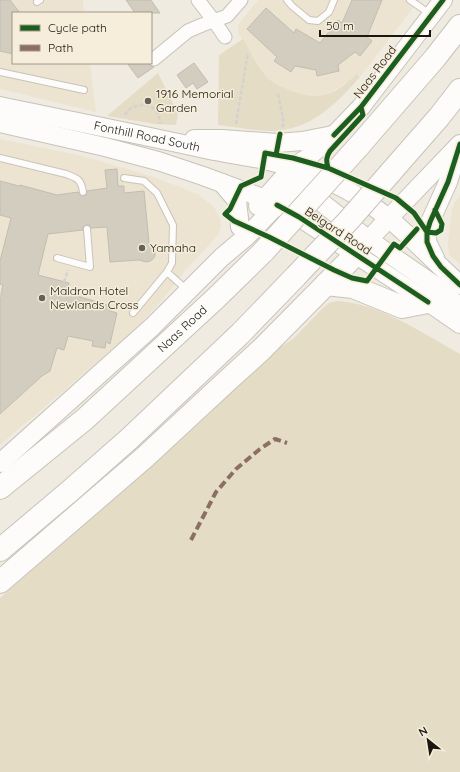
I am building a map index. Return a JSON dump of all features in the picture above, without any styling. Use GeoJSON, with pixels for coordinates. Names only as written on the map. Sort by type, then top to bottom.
{"type":"FeatureCollection","features":[{"type":"Feature","properties":{"kind":"highway","name":"Naas Road"},"geometry":{"type":"LineString","coordinates":[[0,488],[86,419],[210,304],[264,251],[358,147],[435,58],[460,26]]}},
{"type":"Feature","properties":{"kind":"highway"},"geometry":{"type":"LineString","coordinates":[[0,550],[129,439],[242,333],[349,220],[439,117],[460,90]]}},
{"type":"Feature","properties":{"kind":"highway"},"geometry":{"type":"LineString","coordinates":[[0,582],[145,457],[261,350],[362,247]]}},
{"type":"Feature","properties":{"kind":"highway"},"geometry":{"type":"LineString","coordinates":[[326,284],[353,287],[402,307],[428,302]]}},
{"type":"Feature","properties":{"kind":"main road","name":"Naas Road"},"geometry":{"type":"LineString","coordinates":[[271,202],[297,184],[305,174],[306,159],[334,135],[361,107],[443,0]]}},
{"type":"Feature","properties":{"kind":"main road","name":"Fonthill Road South"},"geometry":{"type":"LineString","coordinates":[[0,106],[79,123],[159,132],[225,153],[264,160],[305,174]]}},
{"type":"Feature","properties":{"kind":"main road","name":"Fonthill Road South"},"geometry":{"type":"LineString","coordinates":[[0,123],[105,147],[158,161],[271,202]]}},
{"type":"Feature","properties":{"kind":"main road"},"geometry":{"type":"LineString","coordinates":[[159,132],[233,140],[279,138],[302,141],[334,135]]}},
{"type":"Feature","properties":{"kind":"main road"},"geometry":{"type":"LineString","coordinates":[[362,247],[388,218],[460,145]]}},
{"type":"Feature","properties":{"kind":"main road"},"geometry":{"type":"LineString","coordinates":[[441,267],[433,256],[427,242],[427,232],[448,182],[460,145]]}},
{"type":"Feature","properties":{"kind":"main road"},"geometry":{"type":"LineString","coordinates":[[460,285],[371,204],[353,193],[305,174],[307,190],[362,247],[434,285],[460,307]]}},
{"type":"Feature","properties":{"kind":"main road"},"geometry":{"type":"LineString","coordinates":[[222,183],[237,202],[240,226]]}},
{"type":"Feature","properties":{"kind":"main road"},"geometry":{"type":"LineString","coordinates":[[222,257],[229,239],[240,226],[271,202]]}},
{"type":"Feature","properties":{"kind":"main road"},"geometry":{"type":"LineString","coordinates":[[0,463],[152,327],[222,257],[247,236],[271,202]]}},
{"type":"Feature","properties":{"kind":"main road","name":"Belgard Road"},"geometry":{"type":"LineString","coordinates":[[271,202],[362,247],[428,302],[460,324]]}},
{"type":"Feature","properties":{"kind":"street"},"geometry":{"type":"LineString","coordinates":[[198,0],[225,37]]}},
{"type":"Feature","properties":{"kind":"street"},"geometry":{"type":"LineString","coordinates":[[154,58],[188,31],[227,16],[241,0]]}},
{"type":"Feature","properties":{"kind":"lane"},"geometry":{"type":"LineString","coordinates":[[287,0],[309,20],[318,21],[329,12],[334,0]]}},
{"type":"Feature","properties":{"kind":"lane"},"geometry":{"type":"LineString","coordinates":[[410,0],[431,15]]}},
{"type":"Feature","properties":{"kind":"lane"},"geometry":{"type":"LineString","coordinates":[[0,72],[84,90]]}},
{"type":"Feature","properties":{"kind":"lane"},"geometry":{"type":"LineString","coordinates":[[0,158],[71,176],[82,184],[83,192]]}},
{"type":"Feature","properties":{"kind":"lane"},"geometry":{"type":"LineString","coordinates":[[124,178],[144,181],[157,193],[173,225],[172,263],[167,272],[132,313]]}},
{"type":"Feature","properties":{"kind":"lane"},"geometry":{"type":"LineString","coordinates":[[57,258],[90,267],[87,229]]}},
{"type":"Feature","properties":{"kind":"lane"},"geometry":{"type":"LineString","coordinates":[[167,272],[188,291]]}},
{"type":"Feature","properties":{"kind":"path"},"geometry":{"type":"LineString","coordinates":[[233,140],[248,53]]}},
{"type":"Feature","properties":{"kind":"path"},"geometry":{"type":"LineString","coordinates":[[278,94],[284,122],[279,138]]}},
{"type":"Feature","properties":{"kind":"path"},"geometry":{"type":"LineString","coordinates":[[123,122],[127,110],[132,107],[138,105],[153,108],[157,112],[159,132]]}},
{"type":"Feature","properties":{"kind":"shaded area"},"geometry":{"type":"Polygon","coordinates":[[[0,0],[83,0],[84,12],[12,12],[12,64],[90,64],[96,112],[0,89],[0,0]]]}},
{"type":"Feature","properties":{"kind":"shaded area"},"geometry":{"type":"Polygon","coordinates":[[[258,0],[419,0],[360,77],[356,74],[349,81],[324,96],[313,97],[299,94],[274,84],[266,76],[238,33],[238,26],[258,0]]]}},
{"type":"Feature","properties":{"kind":"shaded area"},"geometry":{"type":"Polygon","coordinates":[[[243,39],[268,78],[278,85],[297,93],[316,96],[324,95],[340,88],[356,74],[360,77],[340,98],[320,115],[296,127],[267,131],[218,125],[219,55],[243,39]]]}},
{"type":"Feature","properties":{"kind":"shaded area"},"geometry":{"type":"Polygon","coordinates":[[[158,73],[178,114],[176,125],[155,124],[107,116],[158,73]]]}},
{"type":"Feature","properties":{"kind":"shaded area"},"geometry":{"type":"Polygon","coordinates":[[[0,139],[78,155],[154,177],[180,187],[199,195],[214,207],[220,218],[221,225],[219,234],[184,272],[147,317],[130,334],[0,445],[0,139]]]}},
{"type":"Feature","properties":{"kind":"shaded area"},"geometry":{"type":"Polygon","coordinates":[[[460,195],[460,264],[449,255],[448,241],[452,209],[460,195]]]}},
{"type":"Feature","properties":{"kind":"shaded area"},"geometry":{"type":"Polygon","coordinates":[[[337,301],[369,307],[385,313],[460,354],[460,772],[0,772],[0,598],[162,457],[273,352],[293,339],[329,303],[337,301]]]}},
{"type":"Feature","properties":{"kind":"building"},"geometry":{"type":"Polygon","coordinates":[[[0,0],[10,0],[19,12],[12,12],[12,54],[0,51],[0,0]]]}},
{"type":"Feature","properties":{"kind":"building"},"geometry":{"type":"Polygon","coordinates":[[[126,0],[151,0],[160,13],[152,12],[134,12],[126,0]]]}},
{"type":"Feature","properties":{"kind":"building"},"geometry":{"type":"Polygon","coordinates":[[[352,0],[382,0],[367,37],[372,41],[360,56],[355,52],[338,65],[339,71],[317,76],[316,70],[295,66],[291,72],[274,61],[277,57],[247,29],[266,8],[294,33],[296,29],[320,43],[338,20],[342,23],[352,0]]]}},
{"type":"Feature","properties":{"kind":"building"},"geometry":{"type":"Polygon","coordinates":[[[194,63],[208,82],[197,89],[193,83],[186,88],[177,75],[194,63]]]}},
{"type":"Feature","properties":{"kind":"building"},"geometry":{"type":"Polygon","coordinates":[[[128,64],[148,64],[154,67],[138,78],[128,64]]]}},
{"type":"Feature","properties":{"kind":"building","name":"Maldron Hotel Newlands Cross"},"geometry":{"type":"Polygon","coordinates":[[[117,169],[118,186],[124,186],[124,193],[144,191],[149,243],[154,247],[155,256],[150,261],[146,262],[139,260],[110,262],[107,227],[91,228],[89,225],[86,225],[83,227],[83,230],[48,234],[38,275],[69,283],[67,293],[111,306],[110,311],[117,313],[110,344],[106,342],[105,348],[92,346],[93,341],[68,336],[64,350],[57,348],[50,371],[42,376],[0,414],[0,299],[3,285],[0,284],[0,261],[11,218],[0,215],[0,181],[57,195],[78,192],[83,196],[86,195],[87,191],[107,188],[105,170],[117,169]]]}},
{"type":"Feature","properties":{"kind":"marked path"},"geometry":{"type":"LineString","coordinates":[[191,540],[216,492],[236,469],[260,449],[275,439],[287,443]]}},
{"type":"Feature","properties":{"kind":"cycle path"},"geometry":{"type":"LineString","coordinates":[[334,135],[361,107],[443,0]]}},
{"type":"Feature","properties":{"kind":"cycle path"},"geometry":{"type":"LineString","coordinates":[[328,168],[327,159],[330,151],[363,115],[361,107]]}},
{"type":"Feature","properties":{"kind":"cycle path"},"geometry":{"type":"LineString","coordinates":[[280,134],[276,155],[293,158],[328,168],[396,198],[414,213],[427,232],[436,233],[441,230],[442,224],[435,210]]}},
{"type":"Feature","properties":{"kind":"cycle path"},"geometry":{"type":"LineString","coordinates":[[460,144],[448,182],[427,232],[427,242],[433,256],[441,267],[460,285]]}},
{"type":"Feature","properties":{"kind":"cycle path"},"geometry":{"type":"LineString","coordinates":[[276,155],[265,153],[261,177],[241,186],[230,209],[225,214],[234,221],[334,270],[352,278],[367,281],[394,244],[400,248],[417,229]]}},
{"type":"Feature","properties":{"kind":"cycle path"},"geometry":{"type":"LineString","coordinates":[[277,205],[299,217],[428,302]]}},
{"type":"Feature","properties":{"kind":"place","name":"1916 Memorial Garden"},"geometry":{"type":"Point","coordinates":[148,101]}},
{"type":"Feature","properties":{"kind":"place","name":"Yamaha"},"geometry":{"type":"Point","coordinates":[142,248]}},
{"type":"Feature","properties":{"kind":"place","name":"Maldron Hotel Newlands Cross"},"geometry":{"type":"Point","coordinates":[42,298]}}]}
